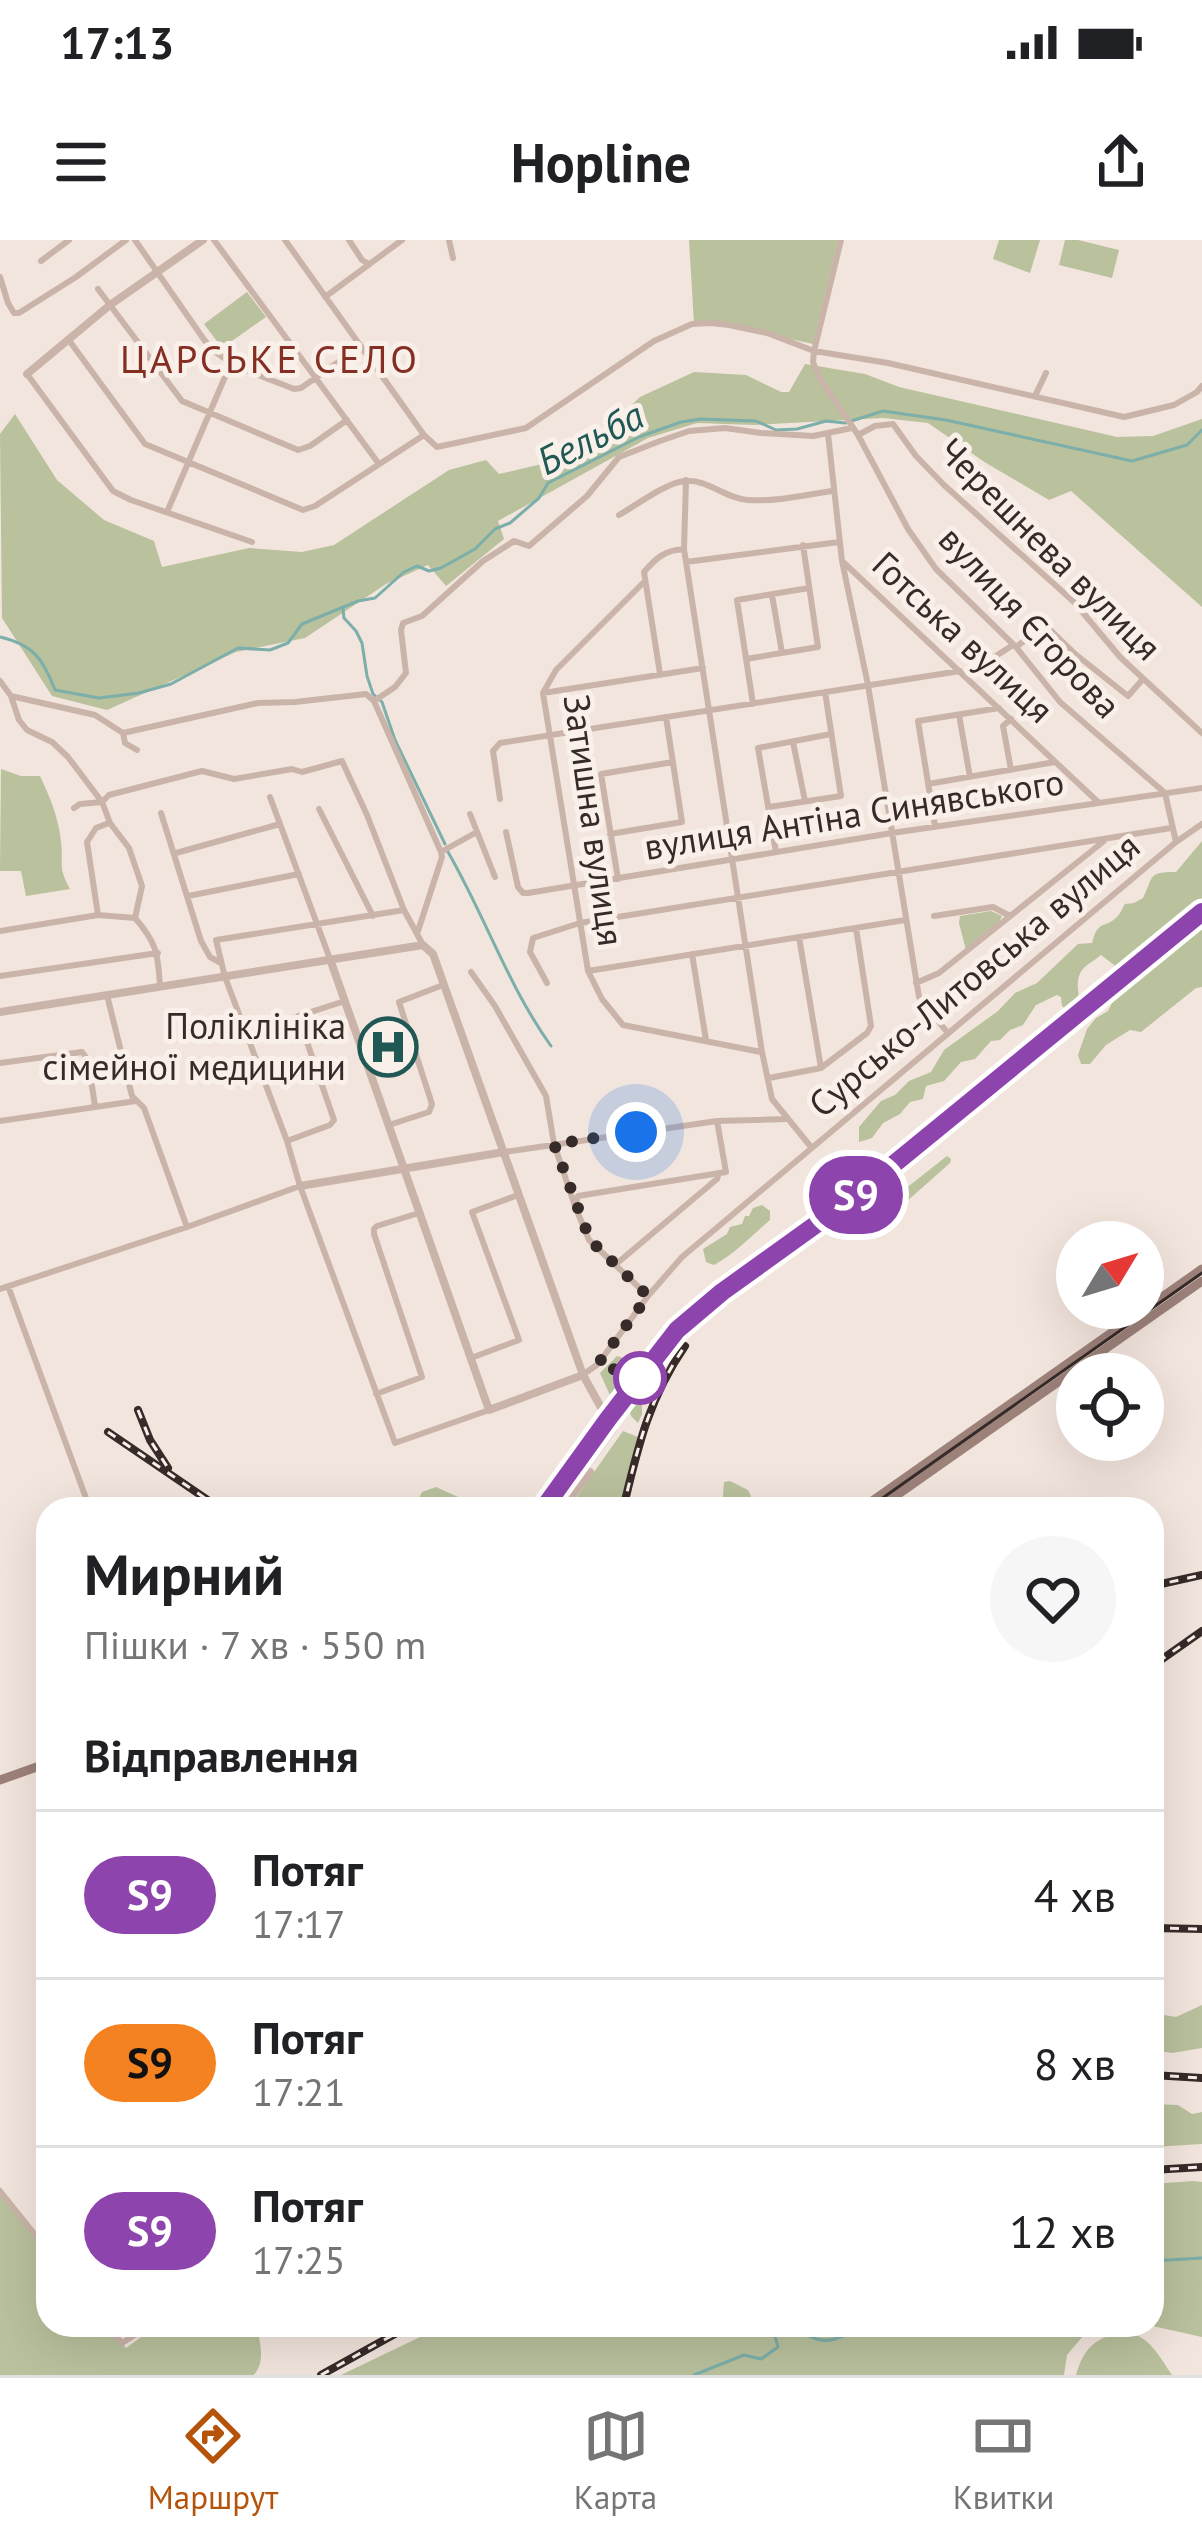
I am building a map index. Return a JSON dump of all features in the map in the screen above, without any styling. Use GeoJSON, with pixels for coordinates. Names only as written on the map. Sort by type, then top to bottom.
{"type":"FeatureCollection","features":[{"type":"Feature","properties":{"kind":"main road"},"geometry":{"type":"LineString","coordinates":[[878,1497],[1202,1269]]}},
{"type":"Feature","properties":{"kind":"main road"},"geometry":{"type":"LineString","coordinates":[[894,1497],[1202,1280]]}},
{"type":"Feature","properties":{"kind":"main road"},"geometry":{"type":"LineString","coordinates":[[0,1780],[36,1766]]}},
{"type":"Feature","properties":{"kind":"street"},"geometry":{"type":"LineString","coordinates":[[41,261],[69,240]]}},
{"type":"Feature","properties":{"kind":"street"},"geometry":{"type":"LineString","coordinates":[[0,277],[9,307],[19,313],[126,240]]}},
{"type":"Feature","properties":{"kind":"street"},"geometry":{"type":"LineString","coordinates":[[135,240],[213,352],[231,363],[294,389],[360,347]]}},
{"type":"Feature","properties":{"kind":"street"},"geometry":{"type":"LineString","coordinates":[[203,240],[110,305],[27,374],[108,486],[120,495],[252,542]]}},
{"type":"Feature","properties":{"kind":"street"},"geometry":{"type":"LineString","coordinates":[[214,240],[380,466]]}},
{"type":"Feature","properties":{"kind":"street"},"geometry":{"type":"LineString","coordinates":[[285,240],[431,445],[442,447],[526,428],[654,340],[692,324],[711,322],[766,333],[814,351],[888,363],[1124,417],[1174,405],[1202,386]]}},
{"type":"Feature","properties":{"kind":"street"},"geometry":{"type":"LineString","coordinates":[[349,240],[369,264]]}},
{"type":"Feature","properties":{"kind":"street"},"geometry":{"type":"LineString","coordinates":[[326,297],[402,240]]}},
{"type":"Feature","properties":{"kind":"street"},"geometry":{"type":"LineString","coordinates":[[448,240],[453,258]]}},
{"type":"Feature","properties":{"kind":"street"},"geometry":{"type":"LineString","coordinates":[[814,351],[841,240]]}},
{"type":"Feature","properties":{"kind":"street"},"geometry":{"type":"LineString","coordinates":[[98,289],[182,401],[298,449],[347,420]]}},
{"type":"Feature","properties":{"kind":"street"},"geometry":{"type":"LineString","coordinates":[[68,339],[148,446],[303,510],[424,435]]}},
{"type":"Feature","properties":{"kind":"street","name":"вулиця Єгорова"},"geometry":{"type":"LineString","coordinates":[[814,351],[819,377],[936,569],[1014,646],[1060,702],[1165,793]]}},
{"type":"Feature","properties":{"kind":"street"},"geometry":{"type":"LineString","coordinates":[[167,512],[231,363]]}},
{"type":"Feature","properties":{"kind":"street"},"geometry":{"type":"LineString","coordinates":[[1035,396],[1046,373]]}},
{"type":"Feature","properties":{"kind":"street","name":"Черешнева вулиця"},"geometry":{"type":"LineString","coordinates":[[851,427],[893,424],[916,456],[1075,602],[1107,643],[1202,733]]}},
{"type":"Feature","properties":{"kind":"street"},"geometry":{"type":"LineString","coordinates":[[378,698],[406,673],[403,623],[422,616],[483,561],[514,542],[529,546],[587,496],[619,457],[689,431],[725,428],[812,436],[851,427]]}},
{"type":"Feature","properties":{"kind":"street","name":"Готська вулиця"},"geometry":{"type":"LineString","coordinates":[[828,434],[842,561],[1098,802]]}},
{"type":"Feature","properties":{"kind":"street"},"geometry":{"type":"LineString","coordinates":[[619,515],[686,480],[748,500],[832,491]]}},
{"type":"Feature","properties":{"kind":"street"},"geometry":{"type":"LineString","coordinates":[[686,480],[686,562],[762,1052],[772,1099],[811,1147]]}},
{"type":"Feature","properties":{"kind":"street"},"geometry":{"type":"LineString","coordinates":[[686,562],[839,542]]}},
{"type":"Feature","properties":{"kind":"street"},"geometry":{"type":"LineString","coordinates":[[746,658],[818,647],[803,545]]}},
{"type":"Feature","properties":{"kind":"street","name":"Затишна вулиця"},"geometry":{"type":"LineString","coordinates":[[685,549],[661,555],[644,579],[556,670],[543,693],[588,971],[602,999],[623,1025],[762,1052]]}},
{"type":"Feature","properties":{"kind":"street"},"geometry":{"type":"LineString","coordinates":[[842,561],[868,685],[919,997],[947,1032]]}},
{"type":"Feature","properties":{"kind":"street"},"geometry":{"type":"LineString","coordinates":[[644,579],[660,675]]}},
{"type":"Feature","properties":{"kind":"street"},"geometry":{"type":"LineString","coordinates":[[753,704],[737,600],[809,588]]}},
{"type":"Feature","properties":{"kind":"street"},"geometry":{"type":"LineString","coordinates":[[772,595],[782,653]]}},
{"type":"Feature","properties":{"kind":"street"},"geometry":{"type":"LineString","coordinates":[[500,799],[493,751],[500,743],[963,673],[1045,625],[1128,696],[1143,680]]}},
{"type":"Feature","properties":{"kind":"street"},"geometry":{"type":"LineString","coordinates":[[543,693],[703,668]]}},
{"type":"Feature","properties":{"kind":"street"},"geometry":{"type":"LineString","coordinates":[[0,681],[27,730],[56,745],[101,802],[129,848],[142,886],[136,919]]}},
{"type":"Feature","properties":{"kind":"street"},"geometry":{"type":"LineString","coordinates":[[769,807],[841,796],[825,692]]}},
{"type":"Feature","properties":{"kind":"street"},"geometry":{"type":"LineString","coordinates":[[11,696],[95,715],[123,733],[258,703],[366,694],[378,698]]}},
{"type":"Feature","properties":{"kind":"street"},"geometry":{"type":"LineString","coordinates":[[378,698],[442,857],[417,932]]}},
{"type":"Feature","properties":{"kind":"street"},"geometry":{"type":"LineString","coordinates":[[935,827],[918,721],[999,708]]}},
{"type":"Feature","properties":{"kind":"street"},"geometry":{"type":"LineString","coordinates":[[958,715],[970,777]]}},
{"type":"Feature","properties":{"kind":"street"},"geometry":{"type":"LineString","coordinates":[[610,834],[682,822],[665,717]]}},
{"type":"Feature","properties":{"kind":"street"},"geometry":{"type":"LineString","coordinates":[[1011,719],[1003,726],[1011,770]]}},
{"type":"Feature","properties":{"kind":"street"},"geometry":{"type":"LineString","coordinates":[[123,733],[125,743],[136,750]]}},
{"type":"Feature","properties":{"kind":"street"},"geometry":{"type":"LineString","coordinates":[[776,852],[758,748],[831,734]]}},
{"type":"Feature","properties":{"kind":"street"},"geometry":{"type":"LineString","coordinates":[[794,742],[805,801]]}},
{"type":"Feature","properties":{"kind":"street"},"geometry":{"type":"LineString","coordinates":[[74,808],[202,770],[234,778],[302,772],[342,761],[404,910],[433,954],[583,1375],[613,1429],[567,1497]]}},
{"type":"Feature","properties":{"kind":"street"},"geometry":{"type":"LineString","coordinates":[[618,879],[601,774],[674,762]]}},
{"type":"Feature","properties":{"kind":"street"},"geometry":{"type":"LineString","coordinates":[[928,784],[1057,762]]}},
{"type":"Feature","properties":{"kind":"street","name":"вулиця Антіна Синявського"},"geometry":{"type":"LineString","coordinates":[[506,832],[518,887],[528,893],[1202,788]]}},
{"type":"Feature","properties":{"kind":"street"},"geometry":{"type":"LineString","coordinates":[[1165,793],[1175,842]]}},
{"type":"Feature","properties":{"kind":"street"},"geometry":{"type":"LineString","coordinates":[[270,796],[489,1410]]}},
{"type":"Feature","properties":{"kind":"street"},"geometry":{"type":"LineString","coordinates":[[319,808],[373,916]]}},
{"type":"Feature","properties":{"kind":"street"},"geometry":{"type":"LineString","coordinates":[[161,812],[201,941],[210,957],[221,963]]}},
{"type":"Feature","properties":{"kind":"street"},"geometry":{"type":"LineString","coordinates":[[470,814],[495,877]]}},
{"type":"Feature","properties":{"kind":"street"},"geometry":{"type":"LineString","coordinates":[[98,915],[87,842],[96,829],[110,823]]}},
{"type":"Feature","properties":{"kind":"street"},"geometry":{"type":"LineString","coordinates":[[176,853],[280,824]]}},
{"type":"Feature","properties":{"kind":"street","name":"Сурсько-Литовська вулиця"},"geometry":{"type":"LineString","coordinates":[[583,1375],[598,1364],[682,1257],[1202,824]]}},
{"type":"Feature","properties":{"kind":"street","name":"вулиця Антіна Синявського"},"geometry":{"type":"LineString","coordinates":[[547,983],[530,952],[533,938],[580,923],[1172,828]]}},
{"type":"Feature","properties":{"kind":"street"},"geometry":{"type":"LineString","coordinates":[[441,852],[476,833]]}},
{"type":"Feature","properties":{"kind":"street"},"geometry":{"type":"LineString","coordinates":[[916,982],[939,974],[1108,838]]}},
{"type":"Feature","properties":{"kind":"street"},"geometry":{"type":"LineString","coordinates":[[188,896],[299,874]]}},
{"type":"Feature","properties":{"kind":"street"},"geometry":{"type":"LineString","coordinates":[[934,916],[994,907],[1010,916]]}},
{"type":"Feature","properties":{"kind":"street"},"geometry":{"type":"LineString","coordinates":[[404,910],[216,940],[225,977],[376,1394],[395,1443],[583,1375]]}},
{"type":"Feature","properties":{"kind":"street"},"geometry":{"type":"LineString","coordinates":[[0,931],[98,915],[136,919],[153,938],[160,987]]}},
{"type":"Feature","properties":{"kind":"street"},"geometry":{"type":"LineString","coordinates":[[588,971],[905,920]]}},
{"type":"Feature","properties":{"kind":"street"},"geometry":{"type":"LineString","coordinates":[[767,1078],[821,1068],[872,1026],[856,928]]}},
{"type":"Feature","properties":{"kind":"street"},"geometry":{"type":"LineString","coordinates":[[799,938],[821,1068]]}},
{"type":"Feature","properties":{"kind":"street"},"geometry":{"type":"LineString","coordinates":[[0,1012],[423,945]]}},
{"type":"Feature","properties":{"kind":"street"},"geometry":{"type":"LineString","coordinates":[[0,976],[158,953]]}},
{"type":"Feature","properties":{"kind":"street"},"geometry":{"type":"LineString","coordinates":[[692,954],[706,1040]]}},
{"type":"Feature","properties":{"kind":"street"},"geometry":{"type":"LineString","coordinates":[[471,972],[546,1096],[554,1144],[590,1240],[648,1296]]}},
{"type":"Feature","properties":{"kind":"street"},"geometry":{"type":"LineString","coordinates":[[388,1126],[429,1112],[432,1104],[398,1002],[443,985]]}},
{"type":"Feature","properties":{"kind":"street"},"geometry":{"type":"LineString","coordinates":[[107,995],[132,1096],[144,1108],[187,1227]]}},
{"type":"Feature","properties":{"kind":"street"},"geometry":{"type":"LineString","coordinates":[[287,1141],[334,1120],[298,1016],[344,1000]]}},
{"type":"Feature","properties":{"kind":"street"},"geometry":{"type":"LineString","coordinates":[[0,1063],[85,1053],[95,1106]]}},
{"type":"Feature","properties":{"kind":"street"},"geometry":{"type":"LineString","coordinates":[[0,1121],[136,1101]]}},
{"type":"Feature","properties":{"kind":"street"},"geometry":{"type":"LineString","coordinates":[[85,1497],[4,1288],[300,1186],[717,1121],[789,1119]]}},
{"type":"Feature","properties":{"kind":"street"},"geometry":{"type":"LineString","coordinates":[[575,1206],[578,1196],[725,1172],[717,1121]]}},
{"type":"Feature","properties":{"kind":"street"},"geometry":{"type":"LineString","coordinates":[[615,1265],[719,1173]]}},
{"type":"Feature","properties":{"kind":"street"},"geometry":{"type":"LineString","coordinates":[[470,1358],[519,1340],[472,1212],[518,1195]]}},
{"type":"Feature","properties":{"kind":"street"},"geometry":{"type":"LineString","coordinates":[[376,1394],[422,1377],[374,1228],[419,1213]]}},
{"type":"Feature","properties":{"kind":"street"},"geometry":{"type":"LineString","coordinates":[[0,2191],[36,2237]]}},
{"type":"Feature","properties":{"kind":"green space"},"geometry":{"type":"Polygon","coordinates":[[[689,240],[838,240],[813,344],[726,325],[694,324],[689,240]]]}},
{"type":"Feature","properties":{"kind":"green space"},"geometry":{"type":"Polygon","coordinates":[[[999,240],[1040,240],[1030,273],[993,259],[999,240]]]}},
{"type":"Feature","properties":{"kind":"green space"},"geometry":{"type":"Polygon","coordinates":[[[1065,240],[1119,250],[1112,278],[1059,265],[1065,240]]]}},
{"type":"Feature","properties":{"kind":"green space"},"geometry":{"type":"Polygon","coordinates":[[[247,292],[266,317],[222,348],[204,324],[247,292]]]}},
{"type":"Feature","properties":{"kind":"green space"},"geometry":{"type":"Polygon","coordinates":[[[805,364],[865,374],[899,387],[1117,437],[1153,436],[1202,419],[1202,607],[1071,491],[1049,500],[928,423],[883,418],[697,423],[648,438],[498,521],[504,539],[446,586],[428,565],[386,584],[305,638],[236,652],[107,710],[52,696],[2,618],[0,434],[15,414],[57,480],[104,520],[154,541],[162,567],[249,548],[302,552],[334,545],[449,470],[486,460],[499,474],[580,455],[640,397],[694,372],[746,375],[789,392],[805,364]]]}},
{"type":"Feature","properties":{"kind":"green space"},"geometry":{"type":"Polygon","coordinates":[[[1,769],[40,776],[56,817],[62,870],[70,889],[26,896],[21,871],[0,871],[1,769]]]}},
{"type":"Feature","properties":{"kind":"green space"},"geometry":{"type":"Polygon","coordinates":[[[1202,841],[1202,904],[1122,971],[1101,955],[1081,972],[1078,999],[1072,1005],[1066,1009],[1057,995],[1036,1005],[1023,1025],[991,1041],[975,1059],[961,1062],[944,1081],[926,1086],[923,1099],[910,1102],[872,1138],[859,1142],[859,1127],[881,1101],[931,1072],[944,1050],[1015,993],[1037,983],[1078,944],[1092,943],[1099,927],[1113,921],[1125,904],[1143,898],[1153,877],[1176,872],[1202,841]]]}},
{"type":"Feature","properties":{"kind":"green space"},"geometry":{"type":"Polygon","coordinates":[[[991,911],[1002,916],[999,922],[966,950],[960,916],[991,911]]]}},
{"type":"Feature","properties":{"kind":"green space"},"geometry":{"type":"Polygon","coordinates":[[[1202,923],[1202,987],[1141,1032],[1130,1030],[1106,1045],[1090,1064],[1081,1064],[1078,1055],[1087,1029],[1108,1011],[1117,992],[1202,923]]]}},
{"type":"Feature","properties":{"kind":"green space"},"geometry":{"type":"Polygon","coordinates":[[[947,1156],[950,1163],[906,1202],[897,1201],[900,1193],[947,1156]]]}},
{"type":"Feature","properties":{"kind":"green space"},"geometry":{"type":"Polygon","coordinates":[[[762,1205],[770,1211],[770,1220],[722,1260],[714,1265],[706,1262],[703,1249],[762,1205]]]}},
{"type":"Feature","properties":{"kind":"green space"},"geometry":{"type":"Polygon","coordinates":[[[617,1356],[630,1360],[635,1374],[613,1402],[600,1373],[617,1356]]]}},
{"type":"Feature","properties":{"kind":"green space"},"geometry":{"type":"Polygon","coordinates":[[[658,1364],[654,1382],[642,1395],[638,1423],[627,1402],[658,1364]]]}},
{"type":"Feature","properties":{"kind":"green space"},"geometry":{"type":"Polygon","coordinates":[[[623,1431],[638,1437],[622,1497],[576,1497],[623,1431]]]}},
{"type":"Feature","properties":{"kind":"green space"},"geometry":{"type":"Polygon","coordinates":[[[598,1444],[561,1497],[541,1497],[579,1446],[598,1444]]]}},
{"type":"Feature","properties":{"kind":"green space"},"geometry":{"type":"Polygon","coordinates":[[[724,1482],[748,1490],[751,1497],[723,1497],[724,1482]]]}},
{"type":"Feature","properties":{"kind":"green space"},"geometry":{"type":"Polygon","coordinates":[[[436,1487],[458,1497],[420,1497],[436,1487]]]}},
{"type":"Feature","properties":{"kind":"green space"},"geometry":{"type":"Polygon","coordinates":[[[1202,2005],[1202,2048],[1164,2052],[1164,2015],[1176,2017],[1202,2005]]]}},
{"type":"Feature","properties":{"kind":"green space"},"geometry":{"type":"Polygon","coordinates":[[[1164,2104],[1178,2105],[1192,2114],[1202,2112],[1202,2144],[1164,2146],[1164,2104]]]}},
{"type":"Feature","properties":{"kind":"green space"},"geometry":{"type":"Polygon","coordinates":[[[1202,2182],[1202,2337],[1164,2329],[1164,2183],[1202,2182]]]}},
{"type":"Feature","properties":{"kind":"green space"},"geometry":{"type":"Polygon","coordinates":[[[0,2193],[36,2237],[36,2337],[117,2337],[126,2348],[141,2337],[259,2337],[260,2344],[254,2375],[0,2375],[0,2193]]]}},
{"type":"Feature","properties":{"kind":"green space"},"geometry":{"type":"Polygon","coordinates":[[[420,2337],[1082,2337],[1067,2355],[1064,2375],[341,2375],[420,2337]]]}},
{"type":"Feature","properties":{"kind":"green space"},"geometry":{"type":"Polygon","coordinates":[[[1106,2337],[1138,2337],[1158,2353],[1172,2375],[1076,2375],[1092,2345],[1106,2337]]]}},
{"type":"Feature","properties":{"kind":"waterway","name":"Бельба"},"geometry":{"type":"LineString","coordinates":[[0,637],[36,655],[55,690],[99,698],[171,684],[238,648],[270,650],[288,643],[302,624],[375,598],[417,566],[429,571],[441,568],[510,523],[539,498],[548,483],[639,437],[681,422],[756,421],[776,430],[797,429],[826,421],[845,423],[883,411],[1132,461],[1187,445],[1202,430]]}},
{"type":"Feature","properties":{"kind":"waterway"},"geometry":{"type":"LineString","coordinates":[[343,609],[362,643],[373,694],[382,702],[445,844]]}},
{"type":"Feature","properties":{"kind":"waterway"},"geometry":{"type":"LineString","coordinates":[[448,852],[551,1046]]}},
{"type":"Feature","properties":{"kind":"waterway"},"geometry":{"type":"LineString","coordinates":[[1164,2260],[1202,2258]]}},
{"type":"Feature","properties":{"kind":"waterway"},"geometry":{"type":"LineString","coordinates":[[694,2375],[744,2355],[761,2359],[778,2347],[775,2337]]}},
{"type":"Feature","properties":{"kind":"waterway"},"geometry":{"type":"LineString","coordinates":[[812,2337],[839,2337]]}},
{"type":"Feature","properties":{"kind":"tram line"},"geometry":{"type":"LineString","coordinates":[[884,1497],[1202,1273]]}},
{"type":"Feature","properties":{"kind":"railway"},"geometry":{"type":"LineString","coordinates":[[552,1497],[677,1330],[850,1200],[1202,912]]}},
{"type":"Feature","properties":{"kind":"railway"},"geometry":{"type":"LineString","coordinates":[[626,1497],[653,1405],[685,1346]]}},
{"type":"Feature","properties":{"kind":"railway"},"geometry":{"type":"LineString","coordinates":[[138,1410],[168,1468]]}},
{"type":"Feature","properties":{"kind":"railway"},"geometry":{"type":"LineString","coordinates":[[108,1432],[203,1497]]}},
{"type":"Feature","properties":{"kind":"railway"},"geometry":{"type":"LineString","coordinates":[[1164,1583],[1202,1575]]}},
{"type":"Feature","properties":{"kind":"railway"},"geometry":{"type":"LineString","coordinates":[[1164,1658],[1202,1631]]}},
{"type":"Feature","properties":{"kind":"railway"},"geometry":{"type":"LineString","coordinates":[[1164,1928],[1202,1929]]}},
{"type":"Feature","properties":{"kind":"railway"},"geometry":{"type":"LineString","coordinates":[[1164,2076],[1202,2078]]}},
{"type":"Feature","properties":{"kind":"railway"},"geometry":{"type":"LineString","coordinates":[[1164,2169],[1202,2167]]}},
{"type":"Feature","properties":{"kind":"railway"},"geometry":{"type":"LineString","coordinates":[[321,2375],[389,2337]]}},
{"type":"Feature","properties":{"kind":"train","name":"S9"},"geometry":{"type":"LineString","coordinates":[[552,1497],[677,1330],[850,1200],[1202,912]]}},
{"type":"Feature","properties":{"kind":"place","name":"Поліклініка сімейної медицини"},"geometry":{"type":"Point","coordinates":[388,1047]}},
{"type":"Feature","properties":{"kind":"district","name":"ЦАРСЬКЕ СЕЛО"},"geometry":{"type":"Point","coordinates":[270,359]}},
{"type":"Feature","properties":{"kind":"route"},"geometry":{"type":"LineString","coordinates":[[636,1132],[554,1144],[590,1240],[648,1296],[598,1364],[640,1378]]}}]}
